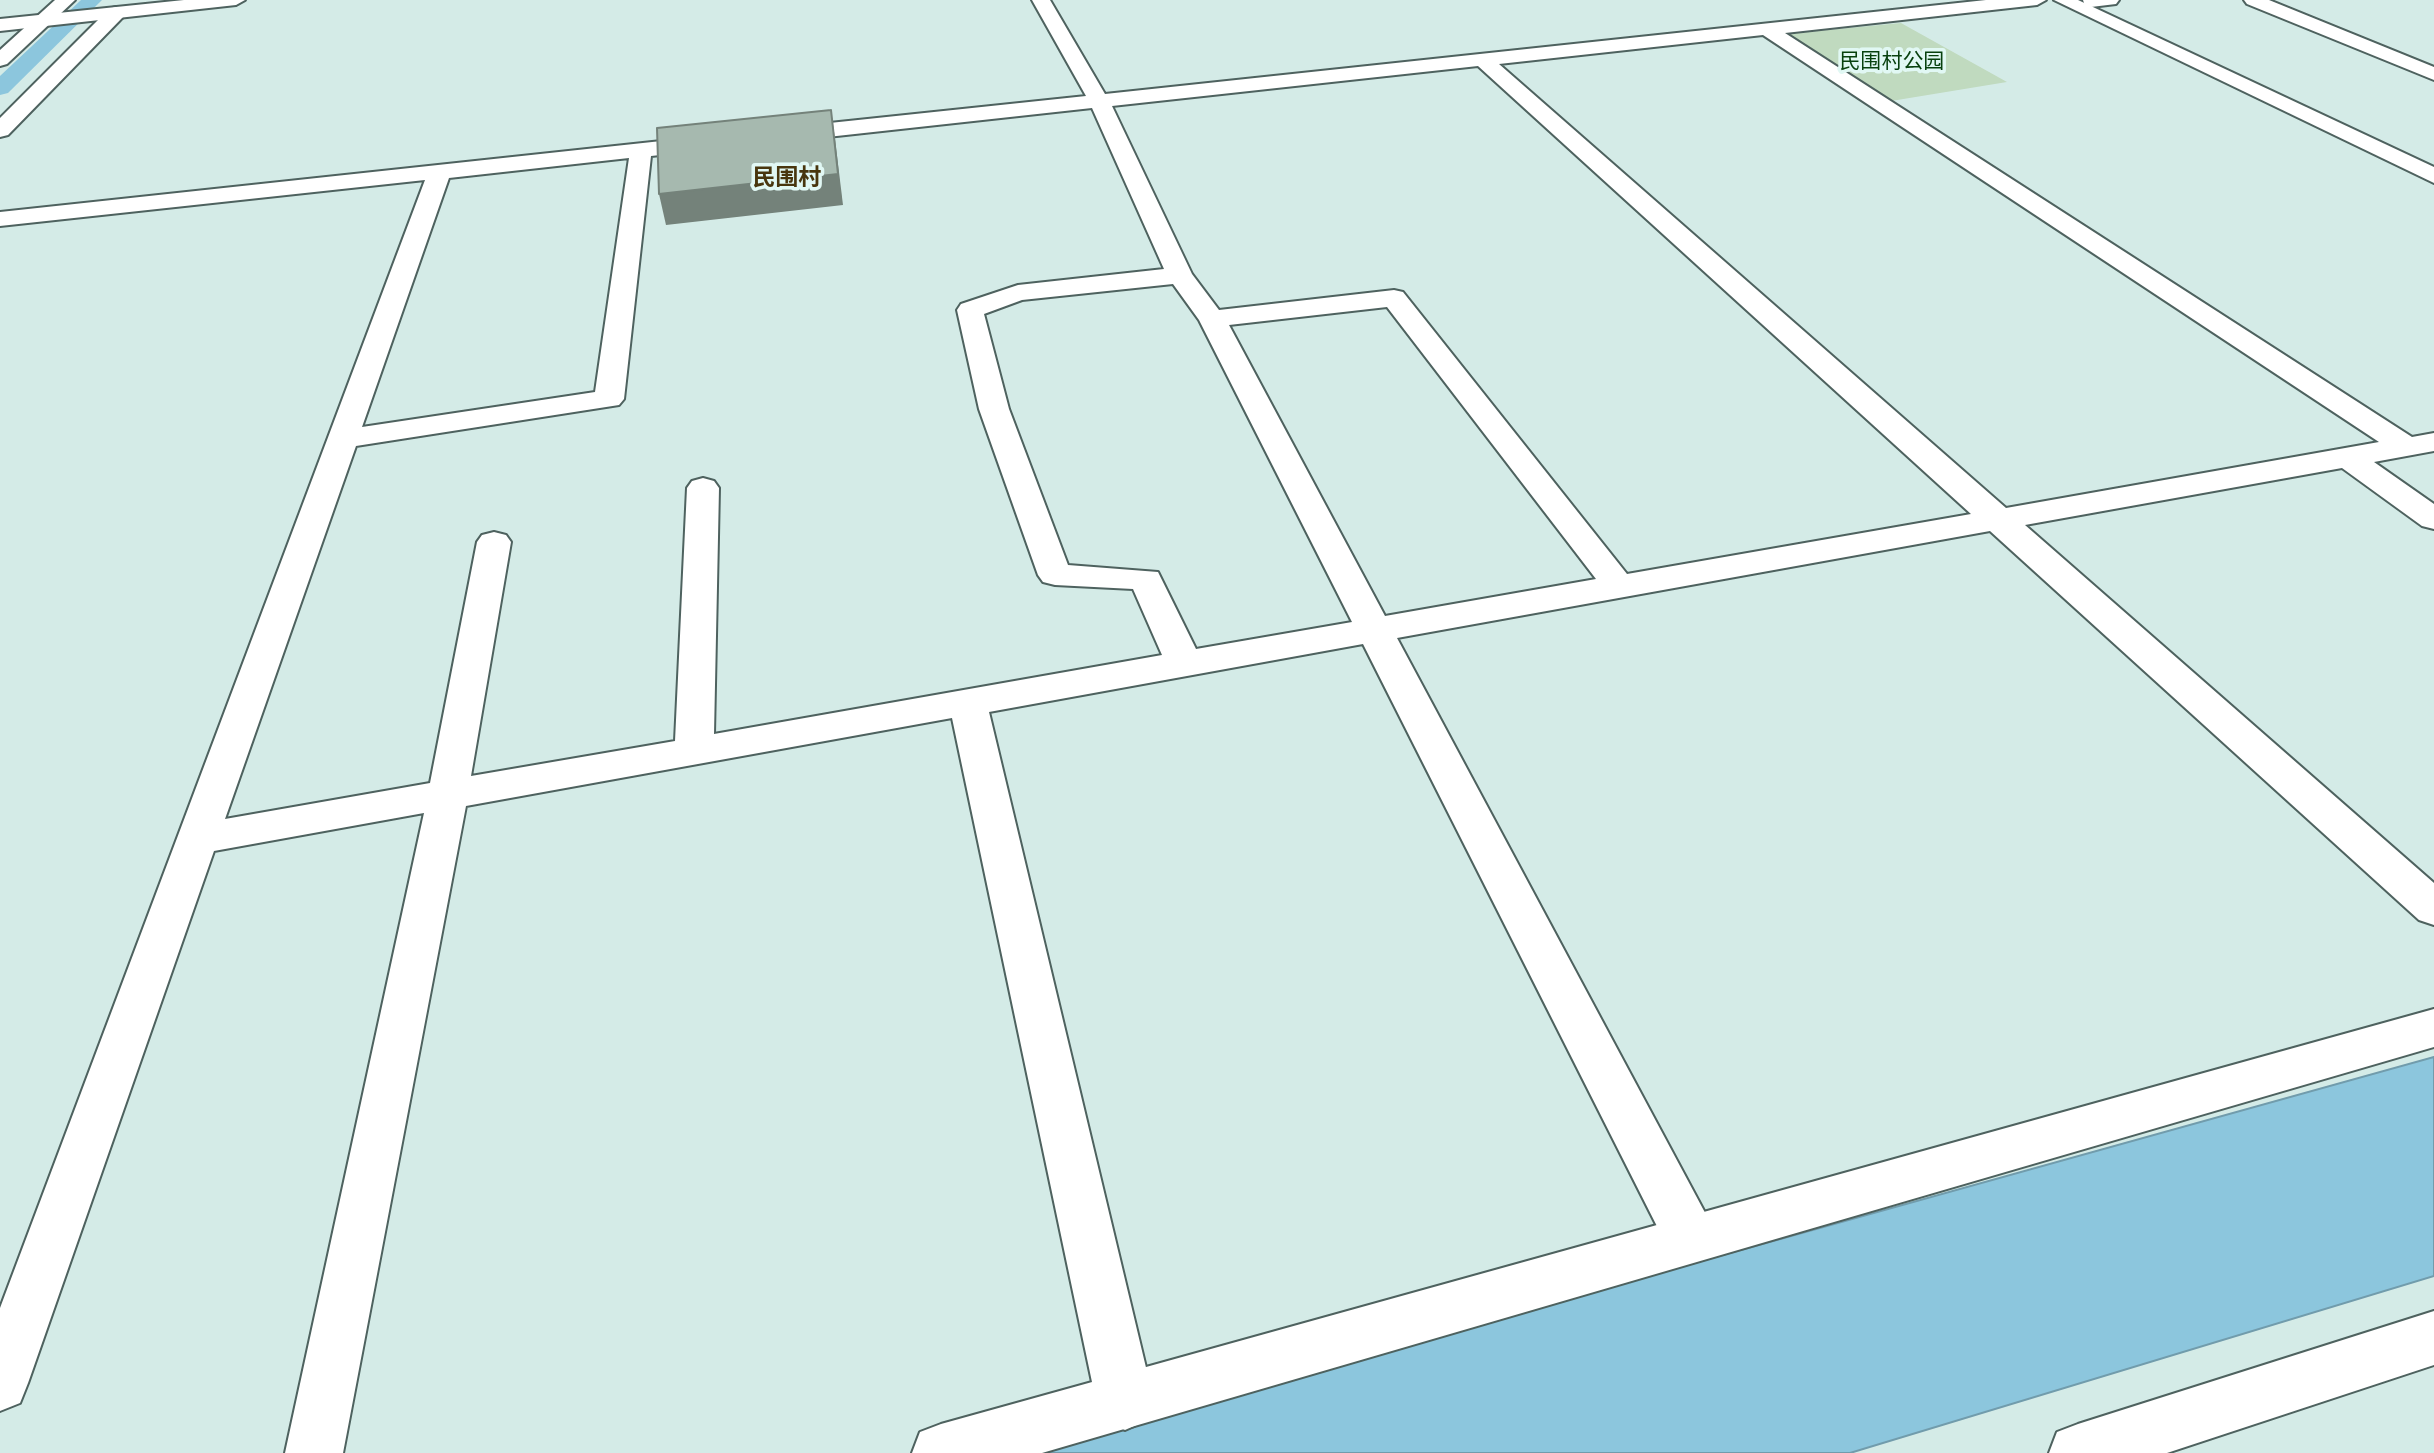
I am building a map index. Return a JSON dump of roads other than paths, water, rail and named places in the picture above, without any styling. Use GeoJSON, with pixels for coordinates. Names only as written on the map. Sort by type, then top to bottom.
{"type":"FeatureCollection","features":[{"type":"Feature","properties":{"kind":"street"},"geometry":{"type":"LineString","coordinates":[[0,25],[57,13],[106,14],[236,0]]}},
{"type":"Feature","properties":{"kind":"street"},"geometry":{"type":"LineString","coordinates":[[1041,0],[1099,101],[1180,275],[1212,319],[1691,1239]]}},
{"type":"Feature","properties":{"kind":"street"},"geometry":{"type":"LineString","coordinates":[[766,137],[2037,0]]}},
{"type":"Feature","properties":{"kind":"street"},"geometry":{"type":"LineString","coordinates":[[2063,0],[2434,176]]}},
{"type":"Feature","properties":{"kind":"street"},"geometry":{"type":"LineString","coordinates":[[2253,0],[2434,74]]}},
{"type":"Feature","properties":{"kind":"street"},"geometry":{"type":"LineString","coordinates":[[2096,1],[2434,163]]}},
{"type":"Feature","properties":{"kind":"street"},"geometry":{"type":"LineString","coordinates":[[0,60],[57,13]]}},
{"type":"Feature","properties":{"kind":"street"},"geometry":{"type":"LineString","coordinates":[[0,130],[106,14]]}},
{"type":"Feature","properties":{"kind":"street"},"geometry":{"type":"LineString","coordinates":[[1766,29],[2421,444]]}},
{"type":"Feature","properties":{"kind":"street"},"geometry":{"type":"LineString","coordinates":[[1483,60],[2434,908]]}},
{"type":"Feature","properties":{"kind":"street"},"geometry":{"type":"LineString","coordinates":[[0,219],[724,142]]}},
{"type":"Feature","properties":{"kind":"street"},"geometry":{"type":"LineString","coordinates":[[343,439],[609,399],[641,150]]}},
{"type":"Feature","properties":{"kind":"street"},"geometry":{"type":"LineString","coordinates":[[0,1383],[440,172]]}},
{"type":"Feature","properties":{"kind":"street"},"geometry":{"type":"LineString","coordinates":[[1180,275],[1018,293],[970,310],[994,408],[1055,575],[1146,579],[1184,664]]}},
{"type":"Feature","properties":{"kind":"street"},"geometry":{"type":"LineString","coordinates":[[1212,319],[1394,298],[1619,586]]}},
{"type":"Feature","properties":{"kind":"street"},"geometry":{"type":"LineString","coordinates":[[198,839],[2421,444]]}},
{"type":"Feature","properties":{"kind":"street"},"geometry":{"type":"LineString","coordinates":[[2347,457],[2434,519]]}},
{"type":"Feature","properties":{"kind":"street"},"geometry":{"type":"LineString","coordinates":[[694,751],[704,488]]}},
{"type":"Feature","properties":{"kind":"street"},"geometry":{"type":"LineString","coordinates":[[314,1453],[448,794],[494,542]]}},
{"type":"Feature","properties":{"kind":"street"},"geometry":{"type":"LineString","coordinates":[[968,702],[1125,1401]]}},
{"type":"Feature","properties":{"kind":"street"},"geometry":{"type":"LineString","coordinates":[[941,1453],[2434,1028]]}},
{"type":"Feature","properties":{"kind":"street"},"geometry":{"type":"LineString","coordinates":[[2078,1453],[2434,1338]]}},
{"type":"Feature","properties":{"kind":"water"},"geometry":{"type":"Polygon","coordinates":[[[2434,1057],[2434,1276],[1850,1453],[1012,1453],[2434,1057]]]}},
{"type":"Feature","properties":{"kind":"waterway"},"geometry":{"type":"LineString","coordinates":[[0,88],[92,0]]}},
{"type":"Feature","properties":{"kind":"district","name":"民围村"},"geometry":{"type":"Point","coordinates":[787,178]}},
{"type":"Feature","properties":{"kind":"park label","name":"民围村公园"},"geometry":{"type":"Point","coordinates":[1892,62]}}]}
